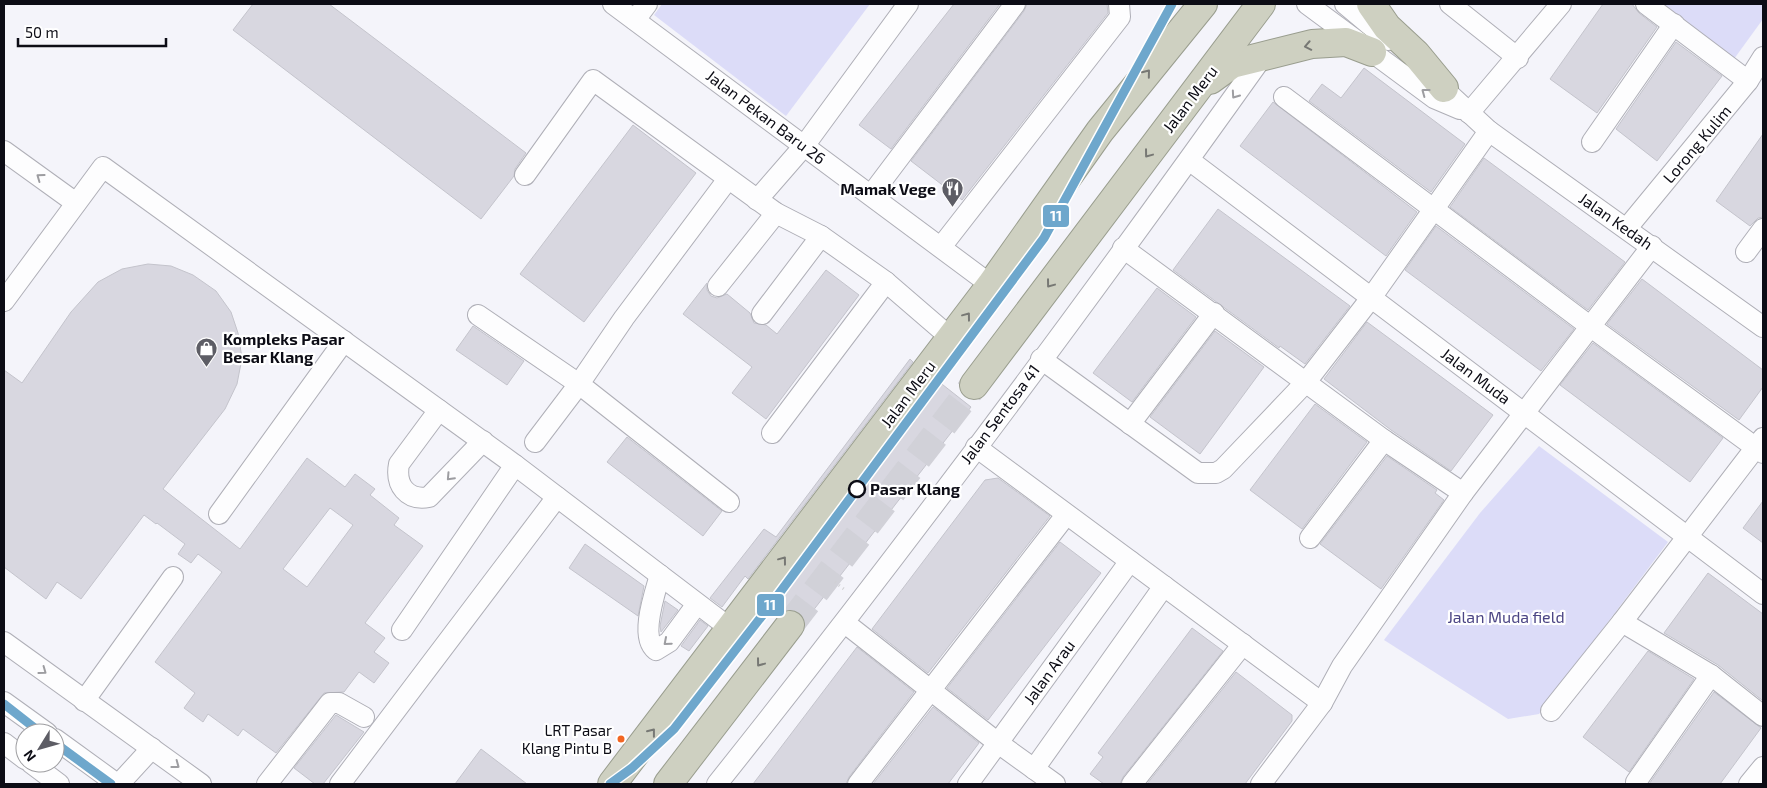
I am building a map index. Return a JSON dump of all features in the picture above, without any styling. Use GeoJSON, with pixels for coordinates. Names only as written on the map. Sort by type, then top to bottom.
{"type":"FeatureCollection","features":[{"type":"Feature","properties":{"kind":"highway","name":"Jalan Meru"},"geometry":{"type":"LineString","coordinates":[[612,784],[991,285],[1100,131],[1202,4]]}},
{"type":"Feature","properties":{"kind":"highway","name":"Jalan Meru"},"geometry":{"type":"LineString","coordinates":[[974,385],[1261,4]]}},
{"type":"Feature","properties":{"kind":"highway"},"geometry":{"type":"LineString","coordinates":[[1371,4],[1387,27],[1416,54],[1444,88]]}},
{"type":"Feature","properties":{"kind":"highway"},"geometry":{"type":"LineString","coordinates":[[1196,90],[1232,64],[1312,44],[1346,42],[1372,52]]}},
{"type":"Feature","properties":{"kind":"highway"},"geometry":{"type":"LineString","coordinates":[[668,784],[790,625]]}},
{"type":"Feature","properties":{"kind":"street","name":"Jalan Pekan Baru 26"},"geometry":{"type":"LineString","coordinates":[[613,4],[991,285]]}},
{"type":"Feature","properties":{"kind":"street"},"geometry":{"type":"LineString","coordinates":[[635,20],[647,4]]}},
{"type":"Feature","properties":{"kind":"street"},"geometry":{"type":"LineString","coordinates":[[757,200],[804,146],[908,4]]}},
{"type":"Feature","properties":{"kind":"street"},"geometry":{"type":"LineString","coordinates":[[871,195],[1016,4]]}},
{"type":"Feature","properties":{"kind":"street"},"geometry":{"type":"LineString","coordinates":[[941,247],[1120,17],[1119,4]]}},
{"type":"Feature","properties":{"kind":"street"},"geometry":{"type":"LineString","coordinates":[[1307,4],[1434,98],[1469,113],[1518,58],[1561,4]]}},
{"type":"Feature","properties":{"kind":"street","name":"Jalan Kedah"},"geometry":{"type":"LineString","coordinates":[[1346,4],[1444,88],[1489,131],[1763,327]]}},
{"type":"Feature","properties":{"kind":"street"},"geometry":{"type":"LineString","coordinates":[[1450,4],[1518,58]]}},
{"type":"Feature","properties":{"kind":"street"},"geometry":{"type":"LineString","coordinates":[[1646,4],[1748,81]]}},
{"type":"Feature","properties":{"kind":"street"},"geometry":{"type":"LineString","coordinates":[[1592,142],[1674,24]]}},
{"type":"Feature","properties":{"kind":"street","name":"Jalan Sentosa 41"},"geometry":{"type":"LineString","coordinates":[[717,784],[845,623],[1189,160],[1263,56]]}},
{"type":"Feature","properties":{"kind":"street","name":"Lorong Kulim"},"geometry":{"type":"LineString","coordinates":[[1627,228],[1748,81],[1763,57]]}},
{"type":"Feature","properties":{"kind":"street"},"geometry":{"type":"LineString","coordinates":[[525,175],[593,80],[776,214],[821,236],[886,282],[951,338]]}},
{"type":"Feature","properties":{"kind":"street"},"geometry":{"type":"LineString","coordinates":[[1284,97],[1591,327],[1761,446],[1686,536],[1622,622],[1551,711]]}},
{"type":"Feature","properties":{"kind":"street"},"geometry":{"type":"LineString","coordinates":[[1041,359],[1198,473],[1216,473],[1223,469],[1306,382],[1371,298],[1489,131]]}},
{"type":"Feature","properties":{"kind":"street"},"geometry":{"type":"LineString","coordinates":[[4,150],[76,203]]}},
{"type":"Feature","properties":{"kind":"street","name":"Jalan Muda"},"geometry":{"type":"LineString","coordinates":[[1189,160],[1763,594]]}},
{"type":"Feature","properties":{"kind":"street"},"geometry":{"type":"LineString","coordinates":[[4,301],[102,167],[515,464],[557,498],[731,629]]}},
{"type":"Feature","properties":{"kind":"street"},"geometry":{"type":"LineString","coordinates":[[535,442],[579,384],[624,318],[728,179]]}},
{"type":"Feature","properties":{"kind":"street"},"geometry":{"type":"LineString","coordinates":[[718,286],[776,214]]}},
{"type":"Feature","properties":{"kind":"street"},"geometry":{"type":"LineString","coordinates":[[1746,252],[1763,229]]}},
{"type":"Feature","properties":{"kind":"street"},"geometry":{"type":"LineString","coordinates":[[762,314],[821,236]]}},
{"type":"Feature","properties":{"kind":"street"},"geometry":{"type":"LineString","coordinates":[[1261,784],[1322,703],[1342,666],[1463,493],[1652,246]]}},
{"type":"Feature","properties":{"kind":"street"},"geometry":{"type":"LineString","coordinates":[[1123,248],[1214,313],[1384,440],[1463,493]]}},
{"type":"Feature","properties":{"kind":"street"},"geometry":{"type":"LineString","coordinates":[[772,433],[886,282]]}},
{"type":"Feature","properties":{"kind":"street"},"geometry":{"type":"LineString","coordinates":[[1130,424],[1214,313]]}},
{"type":"Feature","properties":{"kind":"street"},"geometry":{"type":"LineString","coordinates":[[478,315],[579,384],[729,502]]}},
{"type":"Feature","properties":{"kind":"street"},"geometry":{"type":"LineString","coordinates":[[219,514],[344,341]]}},
{"type":"Feature","properties":{"kind":"street"},"geometry":{"type":"LineString","coordinates":[[440,410],[399,464],[397,474],[400,486],[409,494],[421,498],[429,497],[483,441]]}},
{"type":"Feature","properties":{"kind":"street"},"geometry":{"type":"LineString","coordinates":[[1310,538],[1384,440]]}},
{"type":"Feature","properties":{"kind":"street"},"geometry":{"type":"LineString","coordinates":[[976,447],[1322,703]]}},
{"type":"Feature","properties":{"kind":"street"},"geometry":{"type":"LineString","coordinates":[[402,630],[515,464]]}},
{"type":"Feature","properties":{"kind":"street"},"geometry":{"type":"LineString","coordinates":[[340,784],[557,498]]}},
{"type":"Feature","properties":{"kind":"street"},"geometry":{"type":"LineString","coordinates":[[858,784],[1066,515]]}},
{"type":"Feature","properties":{"kind":"street","name":"Jalan Arau"},"geometry":{"type":"LineString","coordinates":[[968,784],[1130,560]]}},
{"type":"Feature","properties":{"kind":"street"},"geometry":{"type":"LineString","coordinates":[[660,575],[650,609],[649,627],[649,642],[656,650],[669,642],[697,604]]}},
{"type":"Feature","properties":{"kind":"street"},"geometry":{"type":"LineString","coordinates":[[84,700],[174,576]]}},
{"type":"Feature","properties":{"kind":"street"},"geometry":{"type":"LineString","coordinates":[[1034,769],[1164,586]]}},
{"type":"Feature","properties":{"kind":"street"},"geometry":{"type":"LineString","coordinates":[[1622,622],[1711,675],[1763,716]]}},
{"type":"Feature","properties":{"kind":"street"},"geometry":{"type":"LineString","coordinates":[[845,623],[998,743],[1055,784]]}},
{"type":"Feature","properties":{"kind":"street"},"geometry":{"type":"LineString","coordinates":[[4,642],[201,784]]}},
{"type":"Feature","properties":{"kind":"street"},"geometry":{"type":"LineString","coordinates":[[1132,784],[1243,644]]}},
{"type":"Feature","properties":{"kind":"street"},"geometry":{"type":"LineString","coordinates":[[1636,782],[1711,675]]}},
{"type":"Feature","properties":{"kind":"street"},"geometry":{"type":"LineString","coordinates":[[4,702],[33,723]]}},
{"type":"Feature","properties":{"kind":"street"},"geometry":{"type":"LineString","coordinates":[[267,784],[330,703],[339,703],[364,717]]}},
{"type":"Feature","properties":{"kind":"street"},"geometry":{"type":"LineString","coordinates":[[4,743],[15,751]]}},
{"type":"Feature","properties":{"kind":"street"},"geometry":{"type":"LineString","coordinates":[[65,746],[118,784],[152,748]]}},
{"type":"Feature","properties":{"kind":"street"},"geometry":{"type":"LineString","coordinates":[[1749,784],[1763,767]]}},
{"type":"Feature","properties":{"kind":"street"},"geometry":{"type":"LineString","coordinates":[[44,773],[59,784]]}},
{"type":"Feature","properties":{"kind":"green space"},"geometry":{"type":"Polygon","coordinates":[[[662,4],[870,4],[786,116],[654,15],[662,4]]]}},
{"type":"Feature","properties":{"kind":"green space"},"geometry":{"type":"Polygon","coordinates":[[[1637,4],[1763,4],[1763,19],[1726,70],[1637,4]]]}},
{"type":"Feature","properties":{"kind":"green space","name":"Jalan Muda field"},"geometry":{"type":"Polygon","coordinates":[[[1539,446],[1668,542],[1539,714],[1508,719],[1384,640],[1480,513],[1539,446]]]}},
{"type":"Feature","properties":{"kind":"building"},"geometry":{"type":"Polygon","coordinates":[[[253,4],[329,4],[526,153],[515,169],[514,176],[481,219],[233,30],[253,4]]]}},
{"type":"Feature","properties":{"kind":"building"},"geometry":{"type":"Polygon","coordinates":[[[954,4],[1000,4],[891,149],[859,125],[954,4]]]}},
{"type":"Feature","properties":{"kind":"building"},"geometry":{"type":"Polygon","coordinates":[[[1027,4],[1107,4],[1108,13],[962,200],[911,161],[1024,11],[1027,4]]]}},
{"type":"Feature","properties":{"kind":"building"},"geometry":{"type":"Polygon","coordinates":[[[1603,4],[1632,4],[1639,13],[1657,27],[1597,113],[1550,79],[1603,4]]]}},
{"type":"Feature","properties":{"kind":"building"},"geometry":{"type":"Polygon","coordinates":[[[1676,42],[1722,76],[1657,161],[1616,129],[1676,42]]]}},
{"type":"Feature","properties":{"kind":"building"},"geometry":{"type":"Polygon","coordinates":[[[1364,68],[1465,144],[1431,192],[1309,101],[1322,84],[1341,98],[1364,68]]]}},
{"type":"Feature","properties":{"kind":"building"},"geometry":{"type":"Polygon","coordinates":[[[1273,102],[1417,212],[1386,256],[1240,146],[1273,102]]]}},
{"type":"Feature","properties":{"kind":"building"},"geometry":{"type":"Polygon","coordinates":[[[633,125],[696,173],[584,322],[520,274],[633,125]]]}},
{"type":"Feature","properties":{"kind":"building"},"geometry":{"type":"Polygon","coordinates":[[[1763,134],[1763,217],[1758,218],[1750,226],[1716,201],[1763,134]]]}},
{"type":"Feature","properties":{"kind":"building"},"geometry":{"type":"Polygon","coordinates":[[[1484,158],[1625,262],[1588,310],[1450,207],[1484,158]]]}},
{"type":"Feature","properties":{"kind":"building"},"geometry":{"type":"Polygon","coordinates":[[[1218,209],[1350,306],[1305,364],[1280,346],[1279,348],[1173,270],[1218,209]]]}},
{"type":"Feature","properties":{"kind":"building"},"geometry":{"type":"Polygon","coordinates":[[[1436,226],[1574,329],[1541,371],[1405,270],[1436,226]]]}},
{"type":"Feature","properties":{"kind":"building"},"geometry":{"type":"Polygon","coordinates":[[[148,264],[171,266],[193,275],[216,291],[231,312],[238,333],[242,358],[237,384],[225,409],[163,489],[240,549],[307,458],[345,487],[355,474],[375,489],[370,495],[399,518],[394,525],[423,546],[365,623],[385,638],[374,652],[389,663],[374,683],[359,672],[344,692],[324,693],[276,753],[243,729],[238,736],[208,714],[203,722],[184,708],[195,693],[155,662],[222,572],[198,554],[191,563],[178,554],[185,544],[157,523],[144,515],[81,599],[57,582],[46,599],[4,567],[4,370],[22,383],[71,312],[98,282],[122,269],[148,264]],[[330,508],[283,569],[307,587],[353,525],[330,508]]]}},
{"type":"Feature","properties":{"kind":"building"},"geometry":{"type":"Polygon","coordinates":[[[826,270],[859,295],[766,419],[732,393],[752,367],[683,314],[707,283],[707,290],[711,296],[717,298],[727,294],[750,313],[754,323],[766,325],[777,334],[826,270]]]}},
{"type":"Feature","properties":{"kind":"building"},"geometry":{"type":"Polygon","coordinates":[[[1642,279],[1763,370],[1763,387],[1739,420],[1607,324],[1642,279]]]}},
{"type":"Feature","properties":{"kind":"building"},"geometry":{"type":"Polygon","coordinates":[[[1157,288],[1196,317],[1132,402],[1093,373],[1157,288]]]}},
{"type":"Feature","properties":{"kind":"building"},"geometry":{"type":"Polygon","coordinates":[[[1367,322],[1493,415],[1451,471],[1391,430],[1324,379],[1367,322]]]}},
{"type":"Feature","properties":{"kind":"building"},"geometry":{"type":"Polygon","coordinates":[[[473,326],[524,361],[507,385],[456,350],[473,326]]]}},
{"type":"Feature","properties":{"kind":"building"},"geometry":{"type":"Polygon","coordinates":[[[1215,331],[1264,367],[1200,454],[1150,417],[1215,331]]]}},
{"type":"Feature","properties":{"kind":"building"},"geometry":{"type":"Polygon","coordinates":[[[1593,343],[1723,438],[1690,482],[1560,385],[1593,343]]]}},
{"type":"Feature","properties":{"kind":"building"},"geometry":{"type":"Polygon","coordinates":[[[910,359],[913,362],[748,579],[745,576],[722,607],[710,598],[764,529],[776,537],[910,359]]]}},
{"type":"Feature","properties":{"kind":"building"},"geometry":{"type":"Polygon","coordinates":[[[938,381],[971,407],[805,621],[799,612],[788,610],[773,598],[938,381]]]}},
{"type":"Feature","properties":{"kind":"building"},"geometry":{"type":"Polygon","coordinates":[[[1315,404],[1367,442],[1302,529],[1250,490],[1315,404]]]}},
{"type":"Feature","properties":{"kind":"building"},"geometry":{"type":"Polygon","coordinates":[[[627,437],[722,511],[703,536],[607,462],[627,437]]]}},
{"type":"Feature","properties":{"kind":"building"},"geometry":{"type":"Polygon","coordinates":[[[1387,456],[1437,490],[1435,493],[1444,500],[1381,589],[1320,544],[1387,456]]]}},
{"type":"Feature","properties":{"kind":"building"},"geometry":{"type":"Polygon","coordinates":[[[998,478],[1050,516],[928,673],[872,629],[985,480],[998,478]]]}},
{"type":"Feature","properties":{"kind":"building"},"geometry":{"type":"Polygon","coordinates":[[[1763,501],[1763,543],[1743,528],[1763,501]]]}},
{"type":"Feature","properties":{"kind":"building"},"geometry":{"type":"Polygon","coordinates":[[[1060,542],[1101,573],[988,720],[947,688],[1060,542]]]}},
{"type":"Feature","properties":{"kind":"building"},"geometry":{"type":"Polygon","coordinates":[[[585,544],[644,586],[638,616],[569,568],[585,544]]]}},
{"type":"Feature","properties":{"kind":"building"},"geometry":{"type":"Polygon","coordinates":[[[1708,573],[1763,614],[1763,701],[1718,665],[1664,633],[1708,573]]]}},
{"type":"Feature","properties":{"kind":"building"},"geometry":{"type":"Polygon","coordinates":[[[665,601],[678,610],[661,632],[660,626],[665,601]]]}},
{"type":"Feature","properties":{"kind":"building"},"geometry":{"type":"Polygon","coordinates":[[[700,620],[708,626],[689,651],[681,646],[700,620]]]}},
{"type":"Feature","properties":{"kind":"building"},"geometry":{"type":"Polygon","coordinates":[[[1192,628],[1223,651],[1123,777],[1120,784],[1104,784],[1090,774],[1103,757],[1098,753],[1192,628]]]}},
{"type":"Feature","properties":{"kind":"building"},"geometry":{"type":"Polygon","coordinates":[[[857,647],[914,692],[849,777],[846,784],[753,784],[857,647]]]}},
{"type":"Feature","properties":{"kind":"building"},"geometry":{"type":"Polygon","coordinates":[[[1648,651],[1694,679],[1629,772],[1583,737],[1648,651]]]}},
{"type":"Feature","properties":{"kind":"building"},"geometry":{"type":"Polygon","coordinates":[[[1236,672],[1292,715],[1292,721],[1245,784],[1147,784],[1236,672]]]}},
{"type":"Feature","properties":{"kind":"building"},"geometry":{"type":"Polygon","coordinates":[[[1714,692],[1761,728],[1720,784],[1649,784],[1714,692]]]}},
{"type":"Feature","properties":{"kind":"building"},"geometry":{"type":"Polygon","coordinates":[[[933,707],[979,743],[948,784],[873,784],[933,707]]]}},
{"type":"Feature","properties":{"kind":"building"},"geometry":{"type":"Polygon","coordinates":[[[336,715],[364,732],[323,784],[315,784],[294,768],[336,715]]]}},
{"type":"Feature","properties":{"kind":"building"},"geometry":{"type":"Polygon","coordinates":[[[481,749],[527,784],[455,784],[481,749]]]}},
{"type":"Feature","properties":{"kind":"tunnel"},"geometry":{"type":"LineString","coordinates":[[790,625],[974,385]]}},
{"type":"Feature","properties":{"kind":"transit line","name":"11"},"geometry":{"type":"LineString","coordinates":[[610,784],[632,768],[674,729],[772,603],[1044,238],[1172,4]]}},
{"type":"Feature","properties":{"kind":"transit line","name":"11"},"geometry":{"type":"LineString","coordinates":[[4,704],[28,723]]}},
{"type":"Feature","properties":{"kind":"transit line","name":"11"},"geometry":{"type":"LineString","coordinates":[[65,750],[111,784]]}},
{"type":"Feature","properties":{"kind":"place","name":"Mamak Vege"},"geometry":{"type":"Point","coordinates":[952,208]}},
{"type":"Feature","properties":{"kind":"place","name":"Kompleks Pasar Besar Klang"},"geometry":{"type":"Point","coordinates":[207,367]}},
{"type":"Feature","properties":{"kind":"place","name":"Pasar Klang"},"geometry":{"type":"Point","coordinates":[857,489]}},
{"type":"Feature","properties":{"kind":"place","name":"LRT Pasar Klang Pintu B"},"geometry":{"type":"Point","coordinates":[621,739]}}]}
